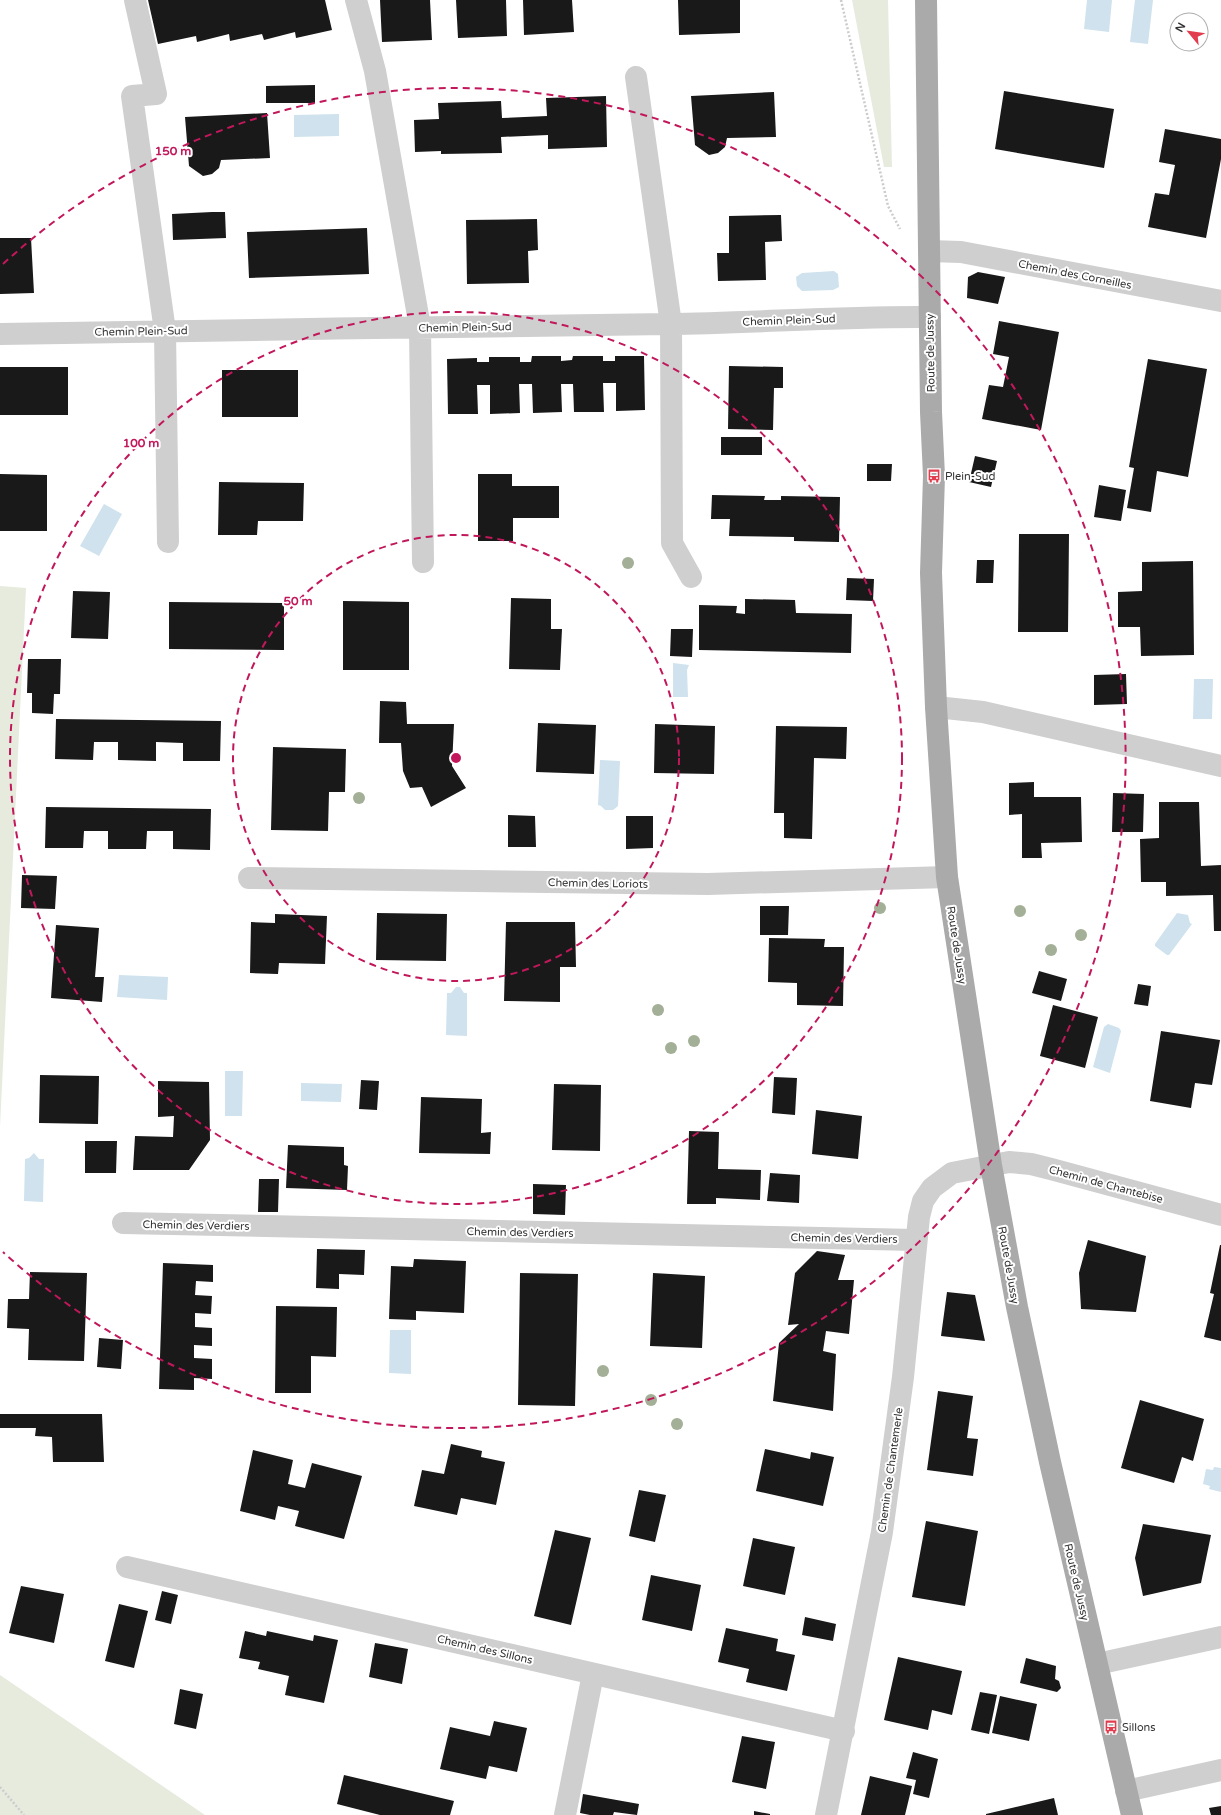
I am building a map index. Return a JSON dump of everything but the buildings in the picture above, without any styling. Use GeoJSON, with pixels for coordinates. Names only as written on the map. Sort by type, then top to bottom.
{"type":"FeatureCollection","features":[{"type":"Feature","properties":{"kind":"main road","name":"Route de Jussy"},"geometry":{"type":"LineString","coordinates":[[926,0],[931,412],[934,476],[931,573],[936,707],[947,877],[991,1165],[1018,1315],[1096,1664],[1132,1815]]}},
{"type":"Feature","properties":{"kind":"street"},"geometry":{"type":"LineString","coordinates":[[134,0],[156,94],[132,96],[165,331],[168,542]]}},
{"type":"Feature","properties":{"kind":"street"},"geometry":{"type":"LineString","coordinates":[[356,0],[375,71],[420,327],[423,562]]}},
{"type":"Feature","properties":{"kind":"street"},"geometry":{"type":"LineString","coordinates":[[636,77],[671,324],[672,543],[691,577]]}},
{"type":"Feature","properties":{"kind":"street","name":"Chemin des Corneilles"},"geometry":{"type":"LineString","coordinates":[[929,251],[961,252],[1221,301]]}},
{"type":"Feature","properties":{"kind":"street","name":"Chemin Plein-Sud"},"geometry":{"type":"LineString","coordinates":[[0,334],[671,324],[846,318],[930,317]]}},
{"type":"Feature","properties":{"kind":"street"},"geometry":{"type":"LineString","coordinates":[[936,707],[983,712],[1221,766]]}},
{"type":"Feature","properties":{"kind":"street","name":"Chemin des Loriots"},"geometry":{"type":"LineString","coordinates":[[249,878],[708,884],[947,877]]}},
{"type":"Feature","properties":{"kind":"street","name":"Chemin de Chantebise"},"geometry":{"type":"LineString","coordinates":[[991,1165],[1009,1162],[1039,1166],[1221,1215]]}},
{"type":"Feature","properties":{"kind":"street","name":"Chemin de Chantemerle"},"geometry":{"type":"LineString","coordinates":[[826,1815],[844,1731],[882,1532],[903,1378],[918,1217],[923,1201],[932,1188],[942,1179],[952,1174],[991,1165]]}},
{"type":"Feature","properties":{"kind":"street","name":"Chemin des Verdiers"},"geometry":{"type":"LineString","coordinates":[[123,1223],[916,1240]]}},
{"type":"Feature","properties":{"kind":"street","name":"Chemin des Sillons"},"geometry":{"type":"LineString","coordinates":[[127,1567],[844,1731]]}},
{"type":"Feature","properties":{"kind":"street"},"geometry":{"type":"LineString","coordinates":[[1096,1664],[1221,1637]]}},
{"type":"Feature","properties":{"kind":"street"},"geometry":{"type":"LineString","coordinates":[[565,1815],[593,1674]]}},
{"type":"Feature","properties":{"kind":"street"},"geometry":{"type":"LineString","coordinates":[[1126,1791],[1221,1770]]}},
{"type":"Feature","properties":{"kind":"path"},"geometry":{"type":"LineString","coordinates":[[841,0],[888,206],[900,227]]}},
{"type":"Feature","properties":{"kind":"path"},"geometry":{"type":"LineString","coordinates":[[0,1787],[24,1815]]}},
{"type":"Feature","properties":{"kind":"shaded area"},"geometry":{"type":"Polygon","coordinates":[[[852,0],[888,0],[892,167],[884,167],[852,0]]]}},
{"type":"Feature","properties":{"kind":"shaded area"},"geometry":{"type":"Polygon","coordinates":[[[0,586],[26,588],[0,1127],[0,586]]]}},
{"type":"Feature","properties":{"kind":"shaded area"},"geometry":{"type":"Polygon","coordinates":[[[0,1675],[205,1815],[0,1815],[0,1675]]]}},
{"type":"Feature","properties":{"kind":"water"},"geometry":{"type":"Polygon","coordinates":[[[1087,0],[1112,0],[1109,32],[1084,29],[1087,0]]]}},
{"type":"Feature","properties":{"kind":"water"},"geometry":{"type":"Polygon","coordinates":[[[1135,0],[1153,0],[1148,44],[1130,42],[1135,0]]]}},
{"type":"Feature","properties":{"kind":"water"},"geometry":{"type":"Polygon","coordinates":[[[339,114],[339,136],[294,137],[294,115],[339,114]]]}},
{"type":"Feature","properties":{"kind":"water"},"geometry":{"type":"Polygon","coordinates":[[[834,271],[838,274],[839,287],[833,290],[802,291],[797,286],[796,277],[802,273],[834,271]]]}},
{"type":"Feature","properties":{"kind":"water"},"geometry":{"type":"Polygon","coordinates":[[[104,504],[122,514],[99,556],[80,546],[104,504]]]}},
{"type":"Feature","properties":{"kind":"water"},"geometry":{"type":"Polygon","coordinates":[[[673,663],[689,665],[687,670],[688,697],[673,697],[673,663]]]}},
{"type":"Feature","properties":{"kind":"water"},"geometry":{"type":"Polygon","coordinates":[[[1194,679],[1213,679],[1212,719],[1193,719],[1194,679]]]}},
{"type":"Feature","properties":{"kind":"water"},"geometry":{"type":"Polygon","coordinates":[[[600,760],[620,761],[618,806],[613,810],[605,810],[598,805],[600,760]]]}},
{"type":"Feature","properties":{"kind":"water"},"geometry":{"type":"Polygon","coordinates":[[[1177,913],[1188,915],[1190,923],[1192,924],[1169,955],[1167,955],[1155,946],[1155,944],[1177,913]]]}},
{"type":"Feature","properties":{"kind":"water"},"geometry":{"type":"Polygon","coordinates":[[[119,975],[168,977],[167,1000],[117,997],[119,975]]]}},
{"type":"Feature","properties":{"kind":"water"},"geometry":{"type":"Polygon","coordinates":[[[456,987],[460,987],[464,993],[467,993],[467,1036],[446,1035],[447,993],[451,993],[456,987]]]}},
{"type":"Feature","properties":{"kind":"water"},"geometry":{"type":"Polygon","coordinates":[[[1108,1024],[1119,1028],[1121,1031],[1110,1073],[1093,1067],[1104,1027],[1108,1024]]]}},
{"type":"Feature","properties":{"kind":"water"},"geometry":{"type":"Polygon","coordinates":[[[225,1071],[243,1071],[242,1116],[225,1116],[225,1071]]]}},
{"type":"Feature","properties":{"kind":"water"},"geometry":{"type":"Polygon","coordinates":[[[301,1083],[342,1084],[341,1102],[301,1101],[301,1083]]]}},
{"type":"Feature","properties":{"kind":"water"},"geometry":{"type":"Polygon","coordinates":[[[34,1153],[39,1159],[44,1159],[43,1202],[24,1201],[25,1159],[29,1158],[34,1153]]]}},
{"type":"Feature","properties":{"kind":"water"},"geometry":{"type":"Polygon","coordinates":[[[390,1330],[411,1330],[411,1374],[389,1373],[390,1330]]]}},
{"type":"Feature","properties":{"kind":"water"},"geometry":{"type":"Polygon","coordinates":[[[1214,1467],[1221,1468],[1221,1492],[1209,1489],[1210,1486],[1203,1484],[1206,1469],[1213,1470],[1214,1467]]]}},
{"type":"Feature","properties":{"kind":"place","name":"Plein-Sud"},"geometry":{"type":"Point","coordinates":[934,476]}},
{"type":"Feature","properties":{"kind":"place","name":"Sillons"},"geometry":{"type":"Point","coordinates":[1111,1727]}}]}
